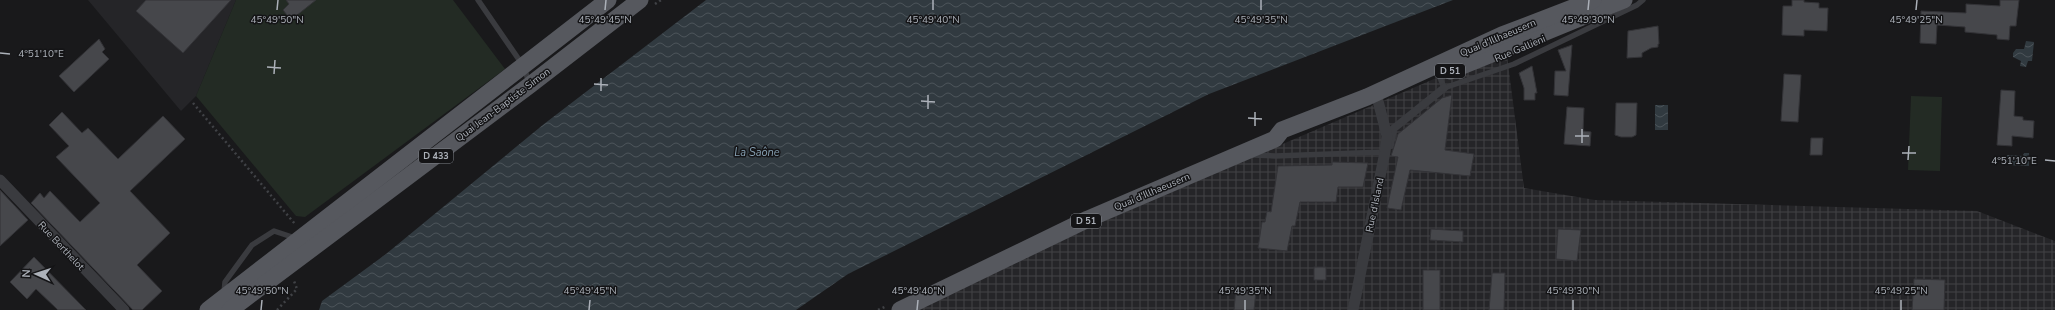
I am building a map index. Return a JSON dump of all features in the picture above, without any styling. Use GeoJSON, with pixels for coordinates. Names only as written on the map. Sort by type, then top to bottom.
{"type":"FeatureCollection","features":[{"type":"Feature","properties":{"kind":"main road","name":"Quai Jean-Baptiste Simon"},"geometry":{"type":"LineString","coordinates":[[208,310],[228,306],[302,239],[608,0]]}},
{"type":"Feature","properties":{"kind":"main road","name":"Quai Jean-Baptiste Simon"},"geometry":{"type":"LineString","coordinates":[[302,239],[530,85],[640,0]]}},
{"type":"Feature","properties":{"kind":"main road","name":"Quai d'Illhaeusern"},"geometry":{"type":"LineString","coordinates":[[1440,76],[1502,35],[1593,0]]}},
{"type":"Feature","properties":{"kind":"main road","name":"Quai d'Illhaeusern"},"geometry":{"type":"LineString","coordinates":[[900,310],[1088,219],[1250,149],[1275,139],[1286,140],[1377,97],[1440,76],[1624,0]]}},
{"type":"Feature","properties":{"kind":"street","name":"Rue Gallieni"},"geometry":{"type":"LineString","coordinates":[[1382,152],[1390,144],[1393,129],[1440,76]]}},
{"type":"Feature","properties":{"kind":"street","name":"Rue d'Island"},"geometry":{"type":"LineString","coordinates":[[1353,310],[1382,152],[1387,136],[1377,97]]}},
{"type":"Feature","properties":{"kind":"street","name":"Rue Berthelot"},"geometry":{"type":"LineString","coordinates":[[0,180],[124,310]]}},
{"type":"Feature","properties":{"kind":"lane"},"geometry":{"type":"LineString","coordinates":[[478,0],[524,67],[530,85]]}},
{"type":"Feature","properties":{"kind":"lane","name":"Rue Gallieni"},"geometry":{"type":"LineString","coordinates":[[1440,76],[1514,64],[1637,5],[1644,0]]}},
{"type":"Feature","properties":{"kind":"lane"},"geometry":{"type":"LineString","coordinates":[[1250,149],[1253,155],[1275,156],[1382,152]]}},
{"type":"Feature","properties":{"kind":"lane"},"geometry":{"type":"LineString","coordinates":[[228,306],[225,282],[252,245],[274,231],[302,239]]}},
{"type":"Feature","properties":{"kind":"path"},"geometry":{"type":"LineString","coordinates":[[193,102],[302,239]]}},
{"type":"Feature","properties":{"kind":"path"},"geometry":{"type":"LineString","coordinates":[[277,310],[297,289],[292,275]]}},
{"type":"Feature","properties":{"kind":"shaded area"},"geometry":{"type":"Polygon","coordinates":[[[88,0],[236,0],[196,96],[181,111],[88,0]]]}},
{"type":"Feature","properties":{"kind":"shaded area"},"geometry":{"type":"Polygon","coordinates":[[[236,0],[453,0],[505,69],[305,217],[296,216],[196,96],[236,0]]]}},
{"type":"Feature","properties":{"kind":"shaded area"},"geometry":{"type":"Polygon","coordinates":[[[1506,48],[1524,188],[1595,200],[1977,211],[2055,241],[2055,310],[913,310],[985,272],[1506,48]]]}},
{"type":"Feature","properties":{"kind":"shaded area"},"geometry":{"type":"Polygon","coordinates":[[[1911,96],[1942,97],[1940,171],[1908,170],[1911,96]]]}},
{"type":"Feature","properties":{"kind":"water","name":"La Saône"},"geometry":{"type":"Polygon","coordinates":[[[706,0],[1453,0],[1209,94],[848,274],[796,310],[319,310],[322,301],[386,254],[544,124],[706,0]]]}},
{"type":"Feature","properties":{"kind":"water"},"geometry":{"type":"Polygon","coordinates":[[[2026,41],[2034,42],[2032,61],[2028,61],[2026,67],[2020,66],[2021,61],[2013,57],[2013,53],[2016,49],[2024,49],[2026,41]]]}},
{"type":"Feature","properties":{"kind":"water"},"geometry":{"type":"Polygon","coordinates":[[[1655,105],[1668,105],[1668,130],[1655,130],[1655,105]]]}},
{"type":"Feature","properties":{"kind":"water"},"geometry":{"type":"Polygon","coordinates":[[[2024,153],[2029,153],[2029,166],[2007,165],[2007,155],[2023,156],[2024,153]]]}},
{"type":"Feature","properties":{"kind":"building"},"geometry":{"type":"Polygon","coordinates":[[[146,0],[231,0],[183,53],[136,11],[146,0]]]}},
{"type":"Feature","properties":{"kind":"building"},"geometry":{"type":"Polygon","coordinates":[[[286,0],[316,0],[291,20],[283,10],[289,4],[286,0]]]}},
{"type":"Feature","properties":{"kind":"building"},"geometry":{"type":"Polygon","coordinates":[[[1792,0],[1804,0],[1804,2],[1819,3],[1819,8],[1828,8],[1827,31],[1804,30],[1804,36],[1782,35],[1783,6],[1792,6],[1792,0]]]}},
{"type":"Feature","properties":{"kind":"building"},"geometry":{"type":"Polygon","coordinates":[[[2000,0],[2019,0],[2016,26],[2010,26],[2009,40],[1997,39],[1997,35],[1965,32],[1965,27],[1937,25],[1936,44],[1920,43],[1921,11],[1966,13],[1966,4],[2000,6],[2000,0]]]}},
{"type":"Feature","properties":{"kind":"building"},"geometry":{"type":"Polygon","coordinates":[[[1658,26],[1658,47],[1651,48],[1642,53],[1642,57],[1627,58],[1628,31],[1658,26]]]}},
{"type":"Feature","properties":{"kind":"building"},"geometry":{"type":"Polygon","coordinates":[[[99,39],[105,49],[102,52],[109,59],[74,92],[59,76],[99,39]]]}},
{"type":"Feature","properties":{"kind":"building"},"geometry":{"type":"Polygon","coordinates":[[[1572,45],[1568,96],[1554,95],[1555,71],[1566,71],[1558,50],[1572,45]]]}},
{"type":"Feature","properties":{"kind":"building"},"geometry":{"type":"Polygon","coordinates":[[[1532,66],[1537,93],[1535,93],[1535,100],[1524,100],[1524,88],[1519,73],[1532,66]]]}},
{"type":"Feature","properties":{"kind":"building"},"geometry":{"type":"Polygon","coordinates":[[[1784,74],[1801,75],[1798,122],[1781,121],[1784,74]]]}},
{"type":"Feature","properties":{"kind":"building"},"geometry":{"type":"Polygon","coordinates":[[[2001,90],[2015,91],[2014,116],[2023,117],[2023,120],[2034,121],[2033,138],[2012,136],[2012,146],[1997,145],[2001,90]]]}},
{"type":"Feature","properties":{"kind":"building"},"geometry":{"type":"Polygon","coordinates":[[[1452,95],[1445,150],[1474,154],[1470,176],[1410,170],[1401,210],[1387,208],[1398,157],[1391,156],[1398,134],[1442,98],[1452,95]]]}},
{"type":"Feature","properties":{"kind":"building"},"geometry":{"type":"Polygon","coordinates":[[[1616,103],[1637,103],[1636,135],[1632,137],[1621,137],[1615,135],[1616,103]]]}},
{"type":"Feature","properties":{"kind":"building"},"geometry":{"type":"Polygon","coordinates":[[[1567,107],[1584,108],[1583,131],[1591,132],[1590,146],[1564,144],[1567,107]]]}},
{"type":"Feature","properties":{"kind":"building"},"geometry":{"type":"Polygon","coordinates":[[[62,112],[82,133],[88,128],[118,159],[163,116],[185,139],[130,191],[170,233],[137,265],[162,291],[142,310],[133,310],[31,203],[40,193],[44,198],[50,191],[80,222],[100,203],[56,157],[69,146],[49,125],[62,112]]]}},
{"type":"Feature","properties":{"kind":"building"},"geometry":{"type":"Polygon","coordinates":[[[1811,138],[1823,138],[1822,155],[1810,155],[1811,138]]]}},
{"type":"Feature","properties":{"kind":"building"},"geometry":{"type":"Polygon","coordinates":[[[1332,162],[1368,163],[1363,187],[1338,187],[1336,202],[1300,202],[1295,226],[1292,226],[1287,251],[1258,248],[1262,222],[1265,222],[1267,211],[1271,212],[1278,166],[1332,165],[1332,162]]]}},
{"type":"Feature","properties":{"kind":"building"},"geometry":{"type":"Polygon","coordinates":[[[0,190],[28,220],[0,246],[0,190]]]}},
{"type":"Feature","properties":{"kind":"building"},"geometry":{"type":"Polygon","coordinates":[[[1431,229],[1463,231],[1463,242],[1430,240],[1431,229]]]}},
{"type":"Feature","properties":{"kind":"building"},"geometry":{"type":"Polygon","coordinates":[[[1558,229],[1581,230],[1577,261],[1556,259],[1558,229]]]}},
{"type":"Feature","properties":{"kind":"building"},"geometry":{"type":"Polygon","coordinates":[[[34,257],[86,310],[58,310],[36,289],[27,299],[10,282],[34,257]]]}},
{"type":"Feature","properties":{"kind":"building"},"geometry":{"type":"Polygon","coordinates":[[[1314,267],[1326,267],[1326,280],[1314,280],[1314,267]]]}},
{"type":"Feature","properties":{"kind":"building"},"geometry":{"type":"Polygon","coordinates":[[[1423,270],[1440,270],[1440,310],[1423,310],[1423,270]]]}},
{"type":"Feature","properties":{"kind":"building"},"geometry":{"type":"Polygon","coordinates":[[[1492,273],[1505,273],[1504,310],[1489,310],[1492,273]]]}},
{"type":"Feature","properties":{"kind":"building"},"geometry":{"type":"Polygon","coordinates":[[[1914,279],[1945,280],[1944,310],[1912,310],[1914,279]]]}},
{"type":"Feature","properties":{"kind":"building"},"geometry":{"type":"Polygon","coordinates":[[[1236,287],[1251,288],[1250,290],[1256,291],[1254,310],[1234,310],[1236,287]]]}}]}
